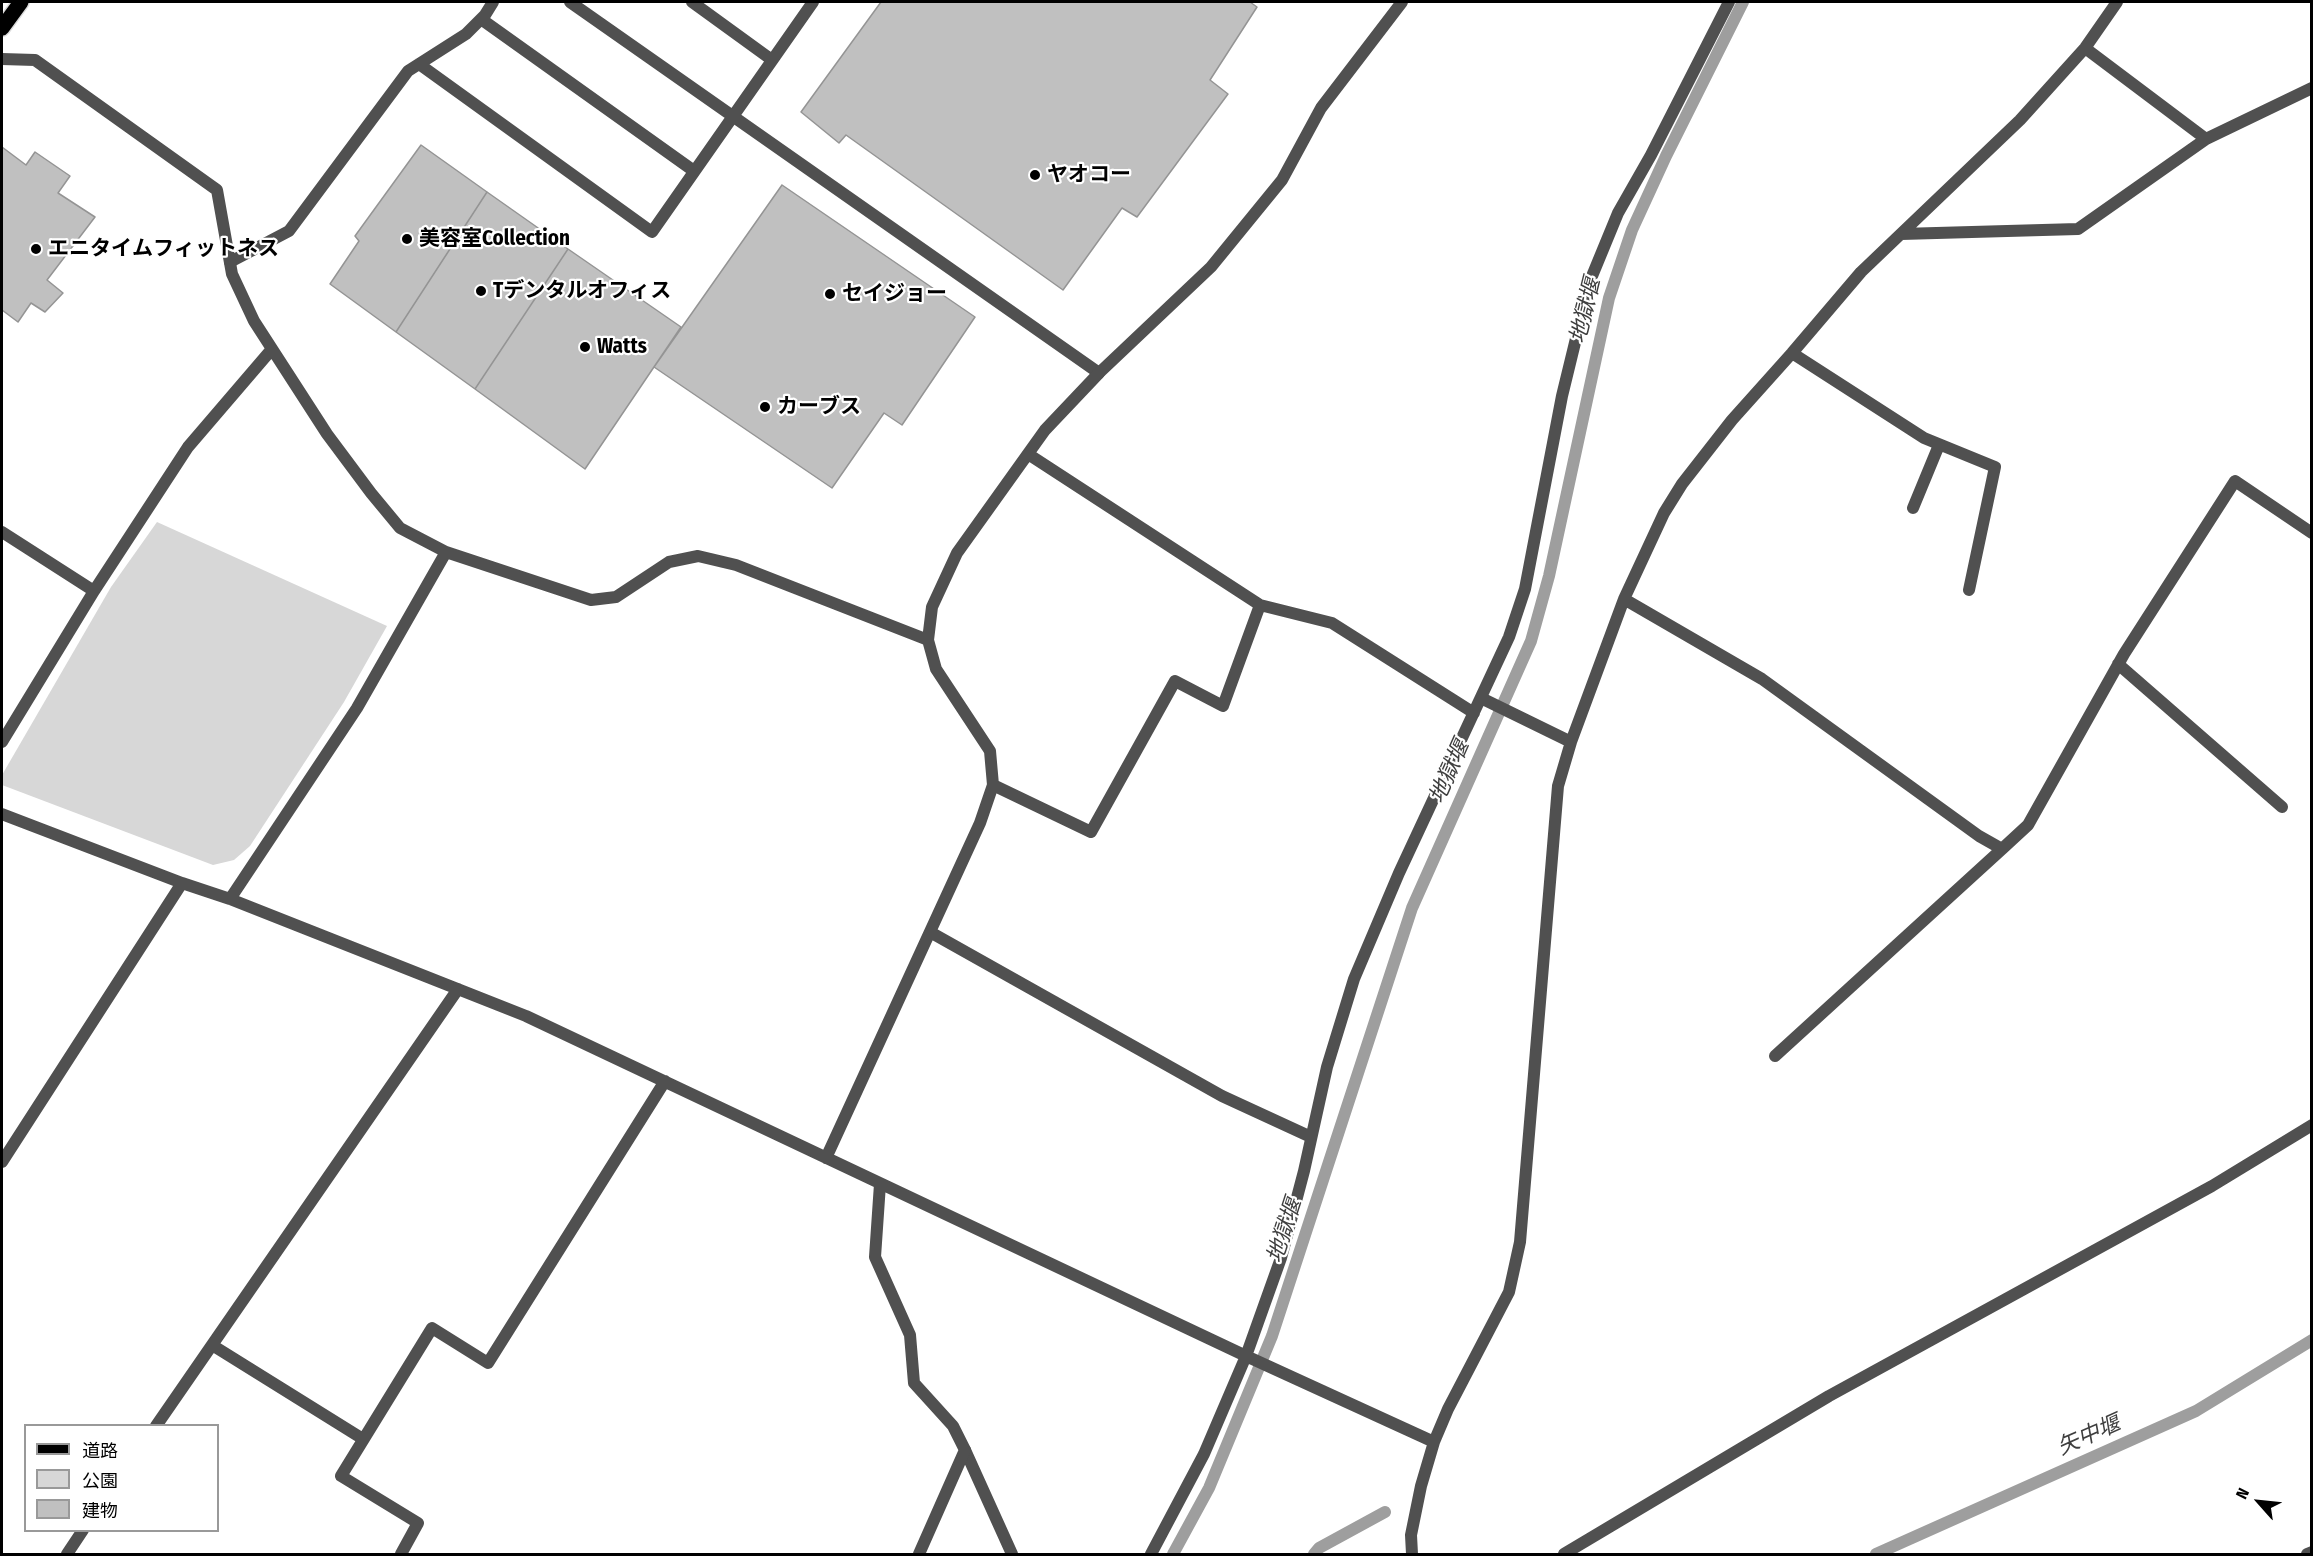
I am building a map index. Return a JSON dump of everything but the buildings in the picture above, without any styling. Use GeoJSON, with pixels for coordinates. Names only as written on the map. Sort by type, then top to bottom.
{"type":"FeatureCollection","features":[{"type":"Feature","properties":{"kind":"main road"},"geometry":{"type":"LineString","coordinates":[[2,28],[21,2]]}},
{"type":"Feature","properties":{"kind":"street"},"geometry":{"type":"LineString","coordinates":[[230,262],[289,231],[408,71],[466,34],[482,19],[493,2]]}},
{"type":"Feature","properties":{"kind":"street"},"geometry":{"type":"LineString","coordinates":[[570,2],[1099,373]]}},
{"type":"Feature","properties":{"kind":"street"},"geometry":{"type":"LineString","coordinates":[[694,2],[772,60]]}},
{"type":"Feature","properties":{"kind":"street"},"geometry":{"type":"LineString","coordinates":[[418,64],[652,232],[813,2]]}},
{"type":"Feature","properties":{"kind":"street"},"geometry":{"type":"LineString","coordinates":[[826,1158],[980,823],[993,785],[990,751],[936,669],[928,640],[932,607],[957,553],[1045,430],[1099,373],[1211,267],[1282,180],[1321,108],[1402,2]]}},
{"type":"Feature","properties":{"kind":"street"},"geometry":{"type":"LineString","coordinates":[[1151,1554],[1204,1454],[1246,1356],[1281,1258],[1327,1067],[1354,979],[1399,873],[1509,637],[1525,590],[1562,396],[1590,281],[1618,213],[1651,155],[1729,2]]}},
{"type":"Feature","properties":{"kind":"street"},"geometry":{"type":"LineString","coordinates":[[1412,1554],[1411,1535],[1421,1486],[1434,1442],[1448,1409],[1509,1292],[1520,1242],[1558,786],[1571,742],[1624,599],[1664,513],[1682,484],[1732,420],[1862,272],[2020,120],[2085,48],[2116,2]]}},
{"type":"Feature","properties":{"kind":"street"},"geometry":{"type":"LineString","coordinates":[[482,19],[694,171]]}},
{"type":"Feature","properties":{"kind":"street"},"geometry":{"type":"LineString","coordinates":[[2085,48],[2206,139]]}},
{"type":"Feature","properties":{"kind":"street"},"geometry":{"type":"LineString","coordinates":[[2,59],[35,60],[217,190],[232,274],[254,321],[327,434],[400,528],[446,552],[591,600],[616,597],[669,561],[698,555],[736,565],[928,640]]}},
{"type":"Feature","properties":{"kind":"street"},"geometry":{"type":"LineString","coordinates":[[1902,234],[2078,230],[2206,139],[2312,88]]}},
{"type":"Feature","properties":{"kind":"street"},"geometry":{"type":"LineString","coordinates":[[2,741],[94,591],[188,447],[272,349]]}},
{"type":"Feature","properties":{"kind":"street"},"geometry":{"type":"LineString","coordinates":[[1792,353],[1924,438],[1995,467],[1969,590]]}},
{"type":"Feature","properties":{"kind":"street"},"geometry":{"type":"LineString","coordinates":[[1913,508],[1940,445]]}},
{"type":"Feature","properties":{"kind":"street"},"geometry":{"type":"LineString","coordinates":[[1028,454],[1260,605],[1332,623],[1474,712]]}},
{"type":"Feature","properties":{"kind":"street"},"geometry":{"type":"LineString","coordinates":[[1775,1056],[2028,825],[2118,664],[2235,481],[2312,533]]}},
{"type":"Feature","properties":{"kind":"street"},"geometry":{"type":"LineString","coordinates":[[2,532],[94,591]]}},
{"type":"Feature","properties":{"kind":"street"},"geometry":{"type":"LineString","coordinates":[[230,900],[357,708],[446,552]]}},
{"type":"Feature","properties":{"kind":"street"},"geometry":{"type":"LineString","coordinates":[[1624,599],[1762,679],[1979,836],[2002,849]]}},
{"type":"Feature","properties":{"kind":"street"},"geometry":{"type":"LineString","coordinates":[[993,785],[1091,832],[1175,681],[1223,706],[1260,605]]}},
{"type":"Feature","properties":{"kind":"street"},"geometry":{"type":"LineString","coordinates":[[2118,664],[2282,807]]}},
{"type":"Feature","properties":{"kind":"street"},"geometry":{"type":"LineString","coordinates":[[1480,698],[1571,742]]}},
{"type":"Feature","properties":{"kind":"street"},"geometry":{"type":"LineString","coordinates":[[2,814],[526,1016],[1246,1356],[1434,1442]]}},
{"type":"Feature","properties":{"kind":"street"},"geometry":{"type":"LineString","coordinates":[[2,1162],[182,883]]}},
{"type":"Feature","properties":{"kind":"street"},"geometry":{"type":"LineString","coordinates":[[930,933],[1222,1096],[1311,1137]]}},
{"type":"Feature","properties":{"kind":"street"},"geometry":{"type":"LineString","coordinates":[[157,1424],[458,989]]}},
{"type":"Feature","properties":{"kind":"street"},"geometry":{"type":"LineString","coordinates":[[402,1554],[418,1523],[341,1476],[432,1328],[488,1363],[665,1081]]}},
{"type":"Feature","properties":{"kind":"street"},"geometry":{"type":"LineString","coordinates":[[1564,1554],[1829,1396],[2212,1186],[2312,1125]]}},
{"type":"Feature","properties":{"kind":"street"},"geometry":{"type":"LineString","coordinates":[[880,1184],[875,1257],[910,1335],[914,1383],[953,1426],[1012,1554]]}},
{"type":"Feature","properties":{"kind":"street"},"geometry":{"type":"LineString","coordinates":[[212,1345],[363,1438]]}},
{"type":"Feature","properties":{"kind":"street"},"geometry":{"type":"LineString","coordinates":[[919,1554],[965,1450]]}},
{"type":"Feature","properties":{"kind":"street"},"geometry":{"type":"LineString","coordinates":[[67,1554],[82,1532]]}},
{"type":"Feature","properties":{"kind":"street"},"geometry":{"type":"LineString","coordinates":[[2307,1554],[2312,1552]]}},
{"type":"Feature","properties":{"kind":"green space"},"geometry":{"type":"Polygon","coordinates":[[[157,522],[387,626],[344,702],[250,846],[234,860],[213,865],[2,785],[2,775],[111,587],[157,522]]]}},
{"type":"Feature","properties":{"kind":"waterway","name":"地獄堰"},"geometry":{"type":"LineString","coordinates":[[1173,1554],[1209,1488],[1272,1336],[1412,908],[1531,641],[1549,576],[1609,298],[1632,230],[1666,156],[1743,2]]}},
{"type":"Feature","properties":{"kind":"waterway","name":"矢中堰"},"geometry":{"type":"LineString","coordinates":[[1876,1554],[2196,1411],[2312,1340]]}},
{"type":"Feature","properties":{"kind":"waterway"},"geometry":{"type":"LineString","coordinates":[[1314,1554],[1319,1548],[1385,1512]]}},
{"type":"Feature","properties":{"kind":"place","name":"ヤオコー"},"geometry":{"type":"Point","coordinates":[1035,175]}},
{"type":"Feature","properties":{"kind":"place","name":"美容室Collection"},"geometry":{"type":"Point","coordinates":[407,239]}},
{"type":"Feature","properties":{"kind":"place","name":"エニタイムフィットネス"},"geometry":{"type":"Point","coordinates":[36,249]}},
{"type":"Feature","properties":{"kind":"place","name":"Tデンタルオフィス"},"geometry":{"type":"Point","coordinates":[481,291]}},
{"type":"Feature","properties":{"kind":"place","name":"セイジョー"},"geometry":{"type":"Point","coordinates":[830,294]}},
{"type":"Feature","properties":{"kind":"place","name":"Watts"},"geometry":{"type":"Point","coordinates":[585,347]}},
{"type":"Feature","properties":{"kind":"place","name":"カーブス"},"geometry":{"type":"Point","coordinates":[765,407]}}]}
